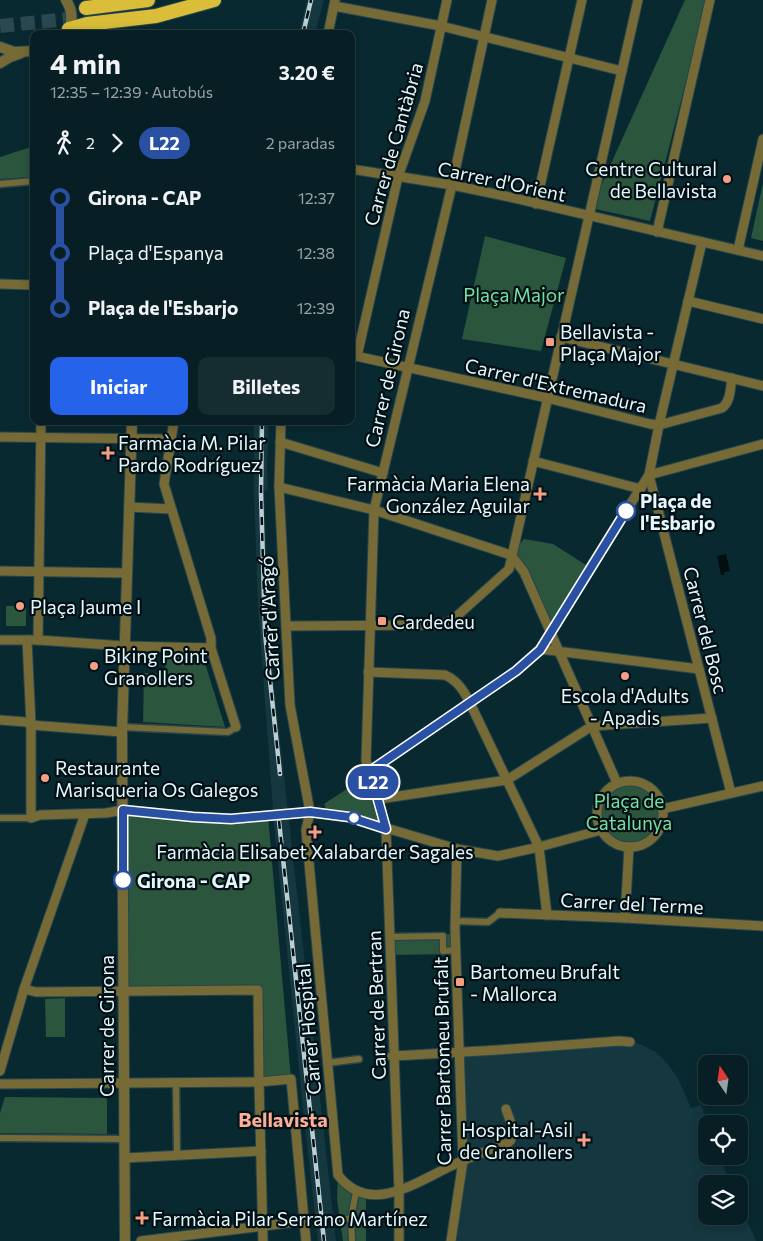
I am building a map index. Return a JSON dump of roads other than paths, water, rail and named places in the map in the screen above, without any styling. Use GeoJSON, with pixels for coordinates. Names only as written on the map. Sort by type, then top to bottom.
{"type":"FeatureCollection","features":[{"type":"Feature","properties":{"kind":"highway"},"geometry":{"type":"LineString","coordinates":[[148,0],[87,12],[120,13],[184,0]]}},
{"type":"Feature","properties":{"kind":"highway"},"geometry":{"type":"LineString","coordinates":[[70,30],[88,24],[156,16],[214,0]]}},
{"type":"Feature","properties":{"kind":"street"},"geometry":{"type":"LineString","coordinates":[[66,0],[72,13],[67,30]]}},
{"type":"Feature","properties":{"kind":"street","name":"Carrer de Cantàbria"},"geometry":{"type":"LineString","coordinates":[[355,351],[398,177],[425,102],[447,0]]}},
{"type":"Feature","properties":{"kind":"street","name":"Carrer de Girona"},"geometry":{"type":"LineString","coordinates":[[370,771],[366,761],[374,510],[452,185],[492,0]]}},
{"type":"Feature","properties":{"kind":"street"},"geometry":{"type":"LineString","coordinates":[[536,204],[582,0]]}},
{"type":"Feature","properties":{"kind":"street"},"geometry":{"type":"LineString","coordinates":[[286,626],[437,625],[448,622],[457,616],[509,569],[638,0]]}},
{"type":"Feature","properties":{"kind":"street"},"geometry":{"type":"LineString","coordinates":[[657,232],[710,0]]}},
{"type":"Feature","properties":{"kind":"street"},"geometry":{"type":"LineString","coordinates":[[329,30],[334,3],[442,26],[622,71]]}},
{"type":"Feature","properties":{"kind":"street"},"geometry":{"type":"LineString","coordinates":[[0,47],[6,50],[30,52]]}},
{"type":"Feature","properties":{"kind":"street"},"geometry":{"type":"LineString","coordinates":[[0,63],[10,57],[30,52]]}},
{"type":"Feature","properties":{"kind":"street"},"geometry":{"type":"LineString","coordinates":[[738,250],[763,139]]}},
{"type":"Feature","properties":{"kind":"street","name":"Carrer d'Orient"},"geometry":{"type":"LineString","coordinates":[[355,170],[452,185],[763,256]]}},
{"type":"Feature","properties":{"kind":"street"},"geometry":{"type":"LineString","coordinates":[[0,184],[30,181]]}},
{"type":"Feature","properties":{"kind":"street"},"geometry":{"type":"LineString","coordinates":[[370,771],[516,671],[540,650],[650,475],[659,425],[702,242]]}},
{"type":"Feature","properties":{"kind":"street"},"geometry":{"type":"LineString","coordinates":[[0,284],[30,285]]}},
{"type":"Feature","properties":{"kind":"street"},"geometry":{"type":"LineString","coordinates":[[688,301],[763,320]]}},
{"type":"Feature","properties":{"kind":"street"},"geometry":{"type":"LineString","coordinates":[[561,337],[763,386]]}},
{"type":"Feature","properties":{"kind":"street","name":"Carrer d'Extremadura"},"geometry":{"type":"LineString","coordinates":[[355,355],[659,425],[722,408],[727,404],[732,378]]}},
{"type":"Feature","properties":{"kind":"street"},"geometry":{"type":"LineString","coordinates":[[38,640],[41,425]]}},
{"type":"Feature","properties":{"kind":"street","name":"Carrer de Girona"},"geometry":{"type":"LineString","coordinates":[[125,1241],[122,730],[132,425]]}},
{"type":"Feature","properties":{"kind":"street"},"geometry":{"type":"LineString","coordinates":[[0,720],[26,722],[31,725],[122,730],[228,732],[236,727],[211,648],[211,638],[164,484],[173,425]]}},
{"type":"Feature","properties":{"kind":"street","name":"Carrer d'Aragó"},"geometry":{"type":"LineString","coordinates":[[281,425],[279,487],[290,705],[310,812]]}},
{"type":"Feature","properties":{"kind":"street"},"geometry":{"type":"LineString","coordinates":[[0,437],[167,439],[171,435]]}},
{"type":"Feature","properties":{"kind":"street"},"geometry":{"type":"LineString","coordinates":[[280,442],[383,473]]}},
{"type":"Feature","properties":{"kind":"street"},"geometry":{"type":"LineString","coordinates":[[650,475],[763,444]]}},
{"type":"Feature","properties":{"kind":"street"},"geometry":{"type":"LineString","coordinates":[[533,461],[641,489]]}},
{"type":"Feature","properties":{"kind":"street","name":"Carrer del Bosc"},"geometry":{"type":"LineString","coordinates":[[650,475],[731,793]]}},
{"type":"Feature","properties":{"kind":"street"},"geometry":{"type":"LineString","coordinates":[[279,487],[374,510],[511,556],[524,572],[617,783]]}},
{"type":"Feature","properties":{"kind":"street"},"geometry":{"type":"LineString","coordinates":[[129,507],[171,509]]}},
{"type":"Feature","properties":{"kind":"street"},"geometry":{"type":"LineString","coordinates":[[0,571],[127,573]]}},
{"type":"Feature","properties":{"kind":"street"},"geometry":{"type":"LineString","coordinates":[[0,640],[211,648]]}},
{"type":"Feature","properties":{"kind":"street"},"geometry":{"type":"LineString","coordinates":[[27,640],[31,725],[31,818]]}},
{"type":"Feature","properties":{"kind":"street"},"geometry":{"type":"LineString","coordinates":[[540,650],[699,669]]}},
{"type":"Feature","properties":{"kind":"street"},"geometry":{"type":"LineString","coordinates":[[368,672],[445,675],[457,683],[470,703],[539,847],[547,915]]}},
{"type":"Feature","properties":{"kind":"street"},"geometry":{"type":"LineString","coordinates":[[379,799],[506,780],[592,726],[712,718]]}},
{"type":"Feature","properties":{"kind":"street","name":"Carrer de Bertran"},"geometry":{"type":"LineString","coordinates":[[370,771],[386,829],[399,1191],[399,1241]]}},
{"type":"Feature","properties":{"kind":"street"},"geometry":{"type":"LineString","coordinates":[[629,781],[636,781],[647,786],[660,799],[662,809],[662,821],[654,836],[645,843],[629,847],[613,842],[601,830],[596,812],[599,800],[604,792],[617,783],[629,781]]}},
{"type":"Feature","properties":{"kind":"street"},"geometry":{"type":"LineString","coordinates":[[662,809],[763,786]]}},
{"type":"Feature","properties":{"kind":"street"},"geometry":{"type":"LineString","coordinates":[[0,818],[106,814],[123,810],[231,819],[310,812],[349,817],[457,849],[498,856],[601,830]]}},
{"type":"Feature","properties":{"kind":"street","name":"Carrer Hospital"},"geometry":{"type":"LineString","coordinates":[[310,812],[306,830],[338,1174],[345,1184],[356,1192]]}},
{"type":"Feature","properties":{"kind":"street"},"geometry":{"type":"LineString","coordinates":[[0,1070],[24,989],[86,814]]}},
{"type":"Feature","properties":{"kind":"street"},"geometry":{"type":"LineString","coordinates":[[624,918],[629,847]]}},
{"type":"Feature","properties":{"kind":"street","name":"Carrer Bartomeu Brufalt"},"geometry":{"type":"LineString","coordinates":[[451,1241],[463,1161],[455,921],[457,849]]}},
{"type":"Feature","properties":{"kind":"street"},"geometry":{"type":"LineString","coordinates":[[455,921],[488,922],[500,913]]}},
{"type":"Feature","properties":{"kind":"street","name":"Carrer del Terme"},"geometry":{"type":"LineString","coordinates":[[500,913],[763,926]]}},
{"type":"Feature","properties":{"kind":"street"},"geometry":{"type":"LineString","coordinates":[[390,937],[443,936],[443,950],[456,950]]}},
{"type":"Feature","properties":{"kind":"street"},"geometry":{"type":"LineString","coordinates":[[24,989],[36,992],[258,990],[263,1241]]}},
{"type":"Feature","properties":{"kind":"street"},"geometry":{"type":"LineString","coordinates":[[379,1057],[619,1041],[630,1042]]}},
{"type":"Feature","properties":{"kind":"street"},"geometry":{"type":"LineString","coordinates":[[327,1063],[359,1059]]}},
{"type":"Feature","properties":{"kind":"street"},"geometry":{"type":"LineString","coordinates":[[0,1084],[259,1082],[291,1079],[306,1241]]}},
{"type":"Feature","properties":{"kind":"street"},"geometry":{"type":"LineString","coordinates":[[176,1082],[177,1155]]}},
{"type":"Feature","properties":{"kind":"street"},"geometry":{"type":"LineString","coordinates":[[352,1241],[351,1218],[356,1192],[379,1195],[399,1191],[463,1161],[508,1143],[512,1140],[513,1135],[506,1109]]}},
{"type":"Feature","properties":{"kind":"street"},"geometry":{"type":"LineString","coordinates":[[0,1138],[124,1139]]}},
{"type":"Feature","properties":{"kind":"street"},"geometry":{"type":"LineString","coordinates":[[124,1158],[261,1151]]}},
{"type":"Feature","properties":{"kind":"street"},"geometry":{"type":"LineString","coordinates":[[339,1221],[351,1218]]}},
{"type":"Feature","properties":{"kind":"street"},"geometry":{"type":"LineString","coordinates":[[141,1241],[304,1221]]}},
{"type":"Feature","properties":{"kind":"tunnel"},"geometry":{"type":"LineString","coordinates":[[0,26],[88,17]]}},
{"type":"Feature","properties":{"kind":"railway"},"geometry":{"type":"LineString","coordinates":[[304,30],[311,0]]}},
{"type":"Feature","properties":{"kind":"railway"},"geometry":{"type":"LineString","coordinates":[[262,425],[261,492],[265,633],[280,774]]}},
{"type":"Feature","properties":{"kind":"railway"},"geometry":{"type":"LineString","coordinates":[[279,821],[324,1241]]}},
{"type":"Feature","properties":{"kind":"place","name":"Centre Cultural de Bellavista"},"geometry":{"type":"Point","coordinates":[727,179]}},
{"type":"Feature","properties":{"kind":"place","name":"Bellavista - Plaça Major"},"geometry":{"type":"Point","coordinates":[550,342]}},
{"type":"Feature","properties":{"kind":"place","name":"Farmàcia M. Pilar Pardo Rodríguez"},"geometry":{"type":"Point","coordinates":[108,453]}},
{"type":"Feature","properties":{"kind":"place","name":"Farmàcia Maria Elena González Aguilar"},"geometry":{"type":"Point","coordinates":[540,494]}},
{"type":"Feature","properties":{"kind":"place","name":"Plaça de l'Esbarjo"},"geometry":{"type":"Point","coordinates":[626,511]}},
{"type":"Feature","properties":{"kind":"place","name":"Plaça Jaume I"},"geometry":{"type":"Point","coordinates":[20,606]}},
{"type":"Feature","properties":{"kind":"place","name":"Cardedeu"},"geometry":{"type":"Point","coordinates":[382,621]}},
{"type":"Feature","properties":{"kind":"place","name":"Biking Point Granollers"},"geometry":{"type":"Point","coordinates":[94,666]}},
{"type":"Feature","properties":{"kind":"place","name":"Escola d'Adults - Apadis"},"geometry":{"type":"Point","coordinates":[625,676]}},
{"type":"Feature","properties":{"kind":"place","name":"Restaurante Marisqueria Os Galegos"},"geometry":{"type":"Point","coordinates":[45,778]}},
{"type":"Feature","properties":{"kind":"place","name":"Farmàcia Elisabet Xalabarder Sagales"},"geometry":{"type":"Point","coordinates":[315,832]}},
{"type":"Feature","properties":{"kind":"place","name":"Girona - CAP"},"geometry":{"type":"Point","coordinates":[123,880]}},
{"type":"Feature","properties":{"kind":"place","name":"Bartomeu Brufalt - Mallorca"},"geometry":{"type":"Point","coordinates":[460,982]}},
{"type":"Feature","properties":{"kind":"place","name":"Hospital-Asil de Granollers"},"geometry":{"type":"Point","coordinates":[584,1140]}},
{"type":"Feature","properties":{"kind":"place","name":"Farmàcia Pilar Serrano Martínez"},"geometry":{"type":"Point","coordinates":[142,1218]}},
{"type":"Feature","properties":{"kind":"district","name":"Bellavista"},"geometry":{"type":"Point","coordinates":[283,1119]}},
{"type":"Feature","properties":{"kind":"park label","name":"Plaça Major"},"geometry":{"type":"Point","coordinates":[514,294]}},
{"type":"Feature","properties":{"kind":"park label","name":"Plaça de Catalunya"},"geometry":{"type":"Point","coordinates":[629,811]}}]}
